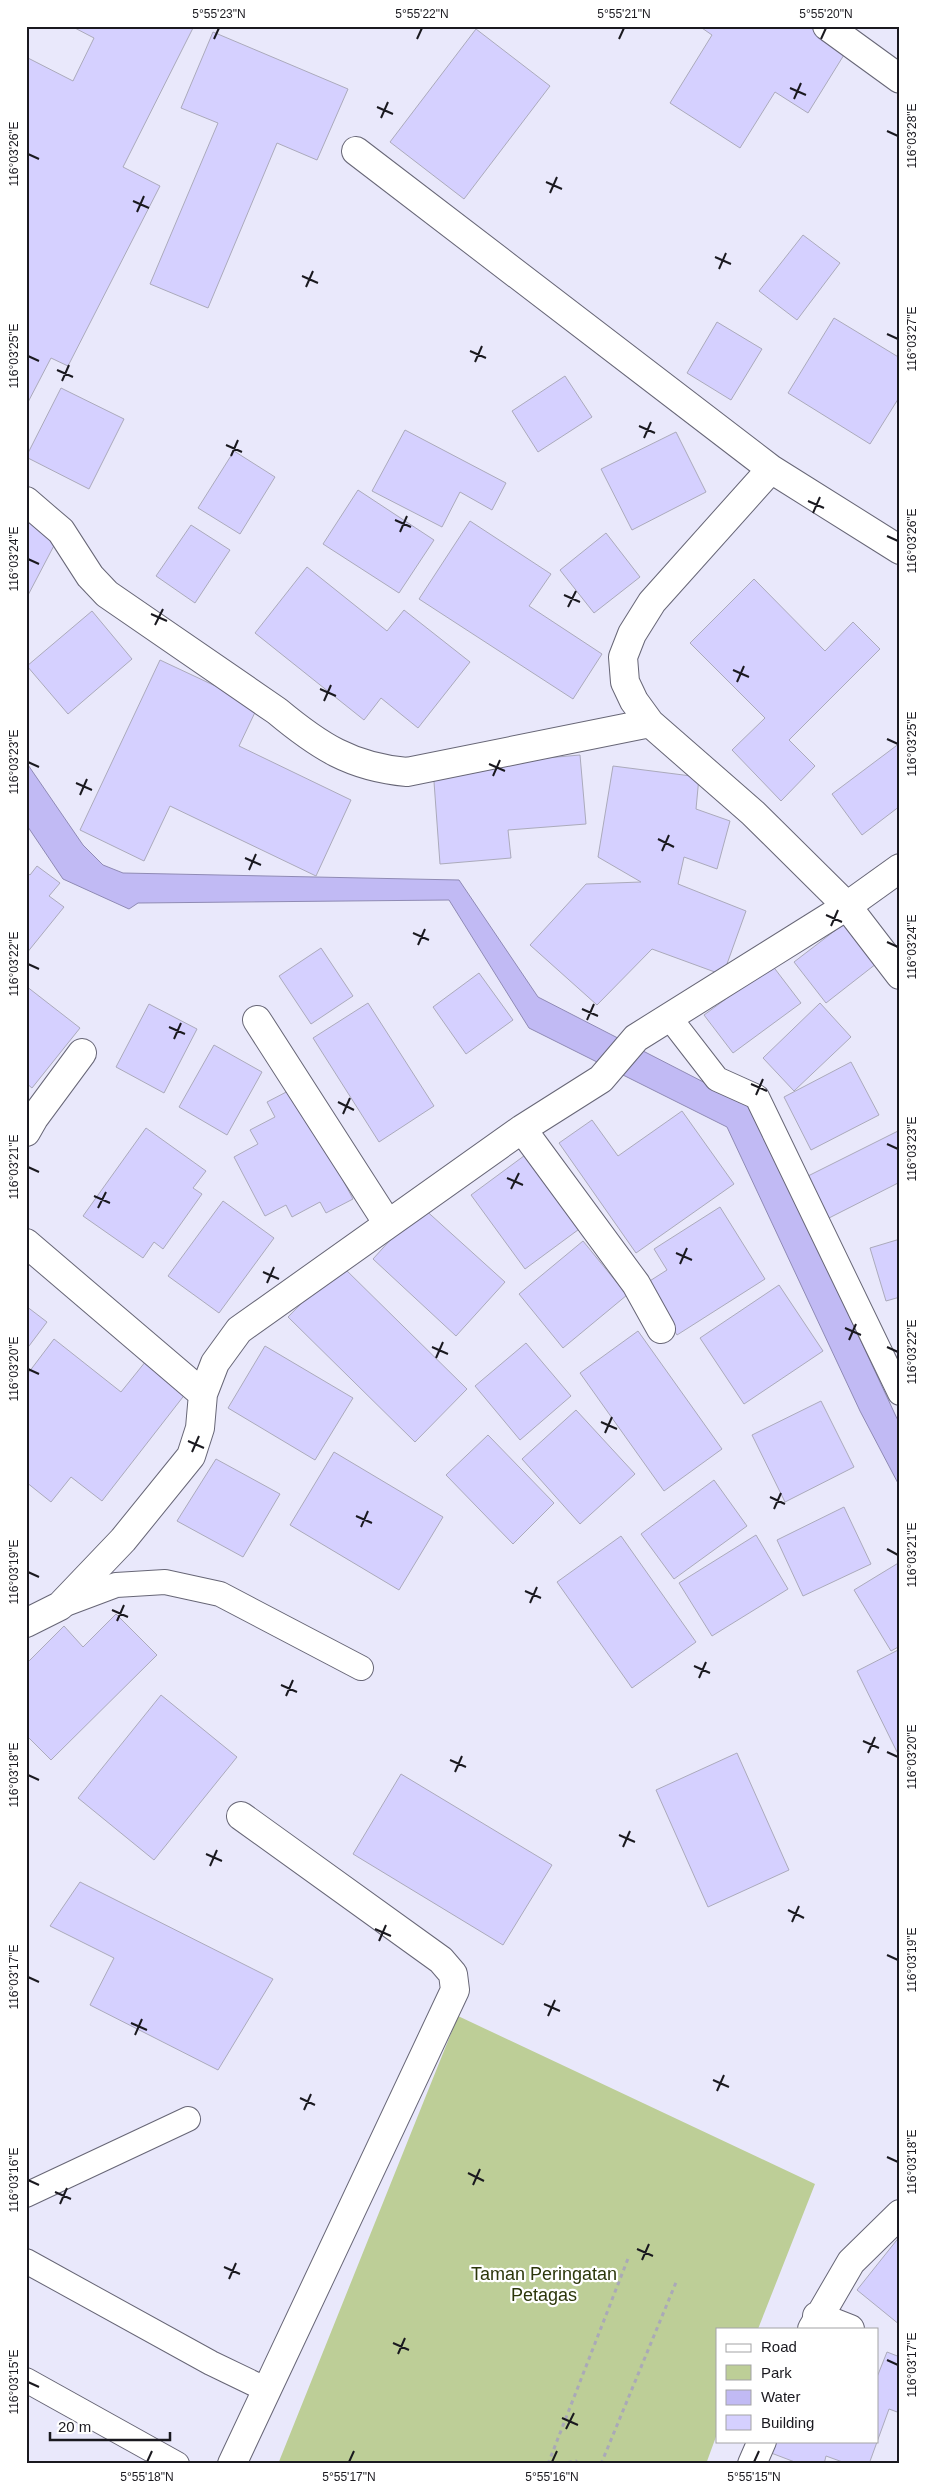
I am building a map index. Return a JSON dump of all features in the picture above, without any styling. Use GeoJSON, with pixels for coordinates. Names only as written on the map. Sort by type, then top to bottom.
{"type":"FeatureCollection","features":[{"type":"Feature","properties":{"kind":"street"},"geometry":{"type":"LineString","coordinates":[[827,26],[900,79]]}},
{"type":"Feature","properties":{"kind":"street"},"geometry":{"type":"LineString","coordinates":[[356,151],[771,469],[900,550]]}},
{"type":"Feature","properties":{"kind":"street"},"geometry":{"type":"LineString","coordinates":[[771,469],[652,602],[632,634],[623,657],[626,682],[634,701],[650,723],[753,813],[847,906],[900,975]]}},
{"type":"Feature","properties":{"kind":"street"},"geometry":{"type":"LineString","coordinates":[[26,501],[61,531],[90,576],[107,594],[277,711],[303,732],[352,761],[379,770],[407,772],[650,723]]}},
{"type":"Feature","properties":{"kind":"street"},"geometry":{"type":"LineString","coordinates":[[26,1623],[60,1606],[123,1540],[191,1456],[200,1428],[204,1394],[215,1364],[239,1330],[522,1129],[601,1079],[636,1038],[847,906],[900,868]]}},
{"type":"Feature","properties":{"kind":"street"},"geometry":{"type":"LineString","coordinates":[[257,1020],[388,1224]]}},
{"type":"Feature","properties":{"kind":"street"},"geometry":{"type":"LineString","coordinates":[[26,1132],[34,1118],[82,1053]]}},
{"type":"Feature","properties":{"kind":"street"},"geometry":{"type":"LineString","coordinates":[[522,1129],[636,1284],[661,1329]]}},
{"type":"Feature","properties":{"kind":"street"},"geometry":{"type":"LineString","coordinates":[[26,1243],[204,1394]]}},
{"type":"Feature","properties":{"kind":"street"},"geometry":{"type":"LineString","coordinates":[[232,2464],[454,1990],[453,1974],[441,1960],[241,1816]]}},
{"type":"Feature","properties":{"kind":"street"},"geometry":{"type":"LineString","coordinates":[[845,2328],[814,2322],[851,2262],[900,2214]]}},
{"type":"Feature","properties":{"kind":"street"},"geometry":{"type":"LineString","coordinates":[[752,2464],[762,2442]]}},
{"type":"Feature","properties":{"kind":"lane"},"geometry":{"type":"LineString","coordinates":[[669,1017],[717,1079],[757,1097],[900,1393]]}},
{"type":"Feature","properties":{"kind":"lane"},"geometry":{"type":"LineString","coordinates":[[60,1606],[116,1585],[165,1582],[220,1594],[361,1668]]}},
{"type":"Feature","properties":{"kind":"lane"},"geometry":{"type":"LineString","coordinates":[[26,2195],[188,2119]]}},
{"type":"Feature","properties":{"kind":"lane"},"geometry":{"type":"LineString","coordinates":[[26,2261],[211,2363],[267,2390]]}},
{"type":"Feature","properties":{"kind":"lane"},"geometry":{"type":"LineString","coordinates":[[26,2380],[177,2464]]}},
{"type":"Feature","properties":{"kind":"path"},"geometry":{"type":"LineString","coordinates":[[548,2464],[629,2256]]}},
{"type":"Feature","properties":{"kind":"path"},"geometry":{"type":"LineString","coordinates":[[601,2464],[677,2280]]}},
{"type":"Feature","properties":{"kind":"path"},"geometry":{"type":"LineString","coordinates":[[560,2464],[576,2463]]}},
{"type":"Feature","properties":{"kind":"green space","name":"Taman Peringatan Petagas"},"geometry":{"type":"Polygon","coordinates":[[[458,2016],[815,2184],[758,2328],[716,2328],[716,2437],[706,2464],[278,2464],[458,2016]]]}},
{"type":"Feature","properties":{"kind":"water"},"geometry":{"type":"Polygon","coordinates":[[[26,762],[83,845],[103,865],[123,873],[459,880],[538,997],[752,1107],[900,1425],[900,1487],[860,1411],[727,1127],[529,1028],[449,900],[138,903],[129,909],[63,879],[26,824],[26,762]]]}},
{"type":"Feature","properties":{"kind":"building"},"geometry":{"type":"Polygon","coordinates":[[[71,26],[194,26],[123,167],[160,186],[68,366],[51,358],[26,406],[26,57],[73,81],[94,38],[71,26]]]}},
{"type":"Feature","properties":{"kind":"building"},"geometry":{"type":"Polygon","coordinates":[[[699,26],[808,26],[847,50],[808,113],[775,92],[740,148],[670,103],[712,35],[699,26]]]}},
{"type":"Feature","properties":{"kind":"building"},"geometry":{"type":"Polygon","coordinates":[[[476,29],[550,86],[464,199],[390,142],[476,29]]]}},
{"type":"Feature","properties":{"kind":"building"},"geometry":{"type":"Polygon","coordinates":[[[213,32],[348,89],[317,160],[277,143],[208,308],[150,284],[218,123],[181,108],[213,32]]]}},
{"type":"Feature","properties":{"kind":"building"},"geometry":{"type":"Polygon","coordinates":[[[803,235],[840,263],[797,320],[759,291],[803,235]]]}},
{"type":"Feature","properties":{"kind":"building"},"geometry":{"type":"Polygon","coordinates":[[[834,318],[900,358],[900,396],[870,444],[788,393],[834,318]]]}},
{"type":"Feature","properties":{"kind":"building"},"geometry":{"type":"Polygon","coordinates":[[[717,322],[762,349],[731,400],[687,373],[717,322]]]}},
{"type":"Feature","properties":{"kind":"building"},"geometry":{"type":"Polygon","coordinates":[[[565,376],[592,417],[538,452],[512,411],[565,376]]]}},
{"type":"Feature","properties":{"kind":"building"},"geometry":{"type":"Polygon","coordinates":[[[61,388],[124,419],[89,489],[26,457],[61,388]]]}},
{"type":"Feature","properties":{"kind":"building"},"geometry":{"type":"Polygon","coordinates":[[[405,430],[506,483],[492,510],[460,492],[442,527],[372,491],[405,430]]]}},
{"type":"Feature","properties":{"kind":"building"},"geometry":{"type":"Polygon","coordinates":[[[676,432],[706,492],[632,530],[601,469],[676,432]]]}},
{"type":"Feature","properties":{"kind":"building"},"geometry":{"type":"Polygon","coordinates":[[[234,451],[275,477],[240,534],[198,508],[234,451]]]}},
{"type":"Feature","properties":{"kind":"building"},"geometry":{"type":"Polygon","coordinates":[[[358,490],[434,540],[399,593],[323,544],[358,490]]]}},
{"type":"Feature","properties":{"kind":"building"},"geometry":{"type":"Polygon","coordinates":[[[26,519],[59,536],[26,599],[26,519]]]}},
{"type":"Feature","properties":{"kind":"building"},"geometry":{"type":"Polygon","coordinates":[[[470,521],[551,574],[529,606],[602,654],[573,699],[419,599],[470,521]]]}},
{"type":"Feature","properties":{"kind":"building"},"geometry":{"type":"Polygon","coordinates":[[[191,525],[230,550],[195,603],[156,576],[191,525]]]}},
{"type":"Feature","properties":{"kind":"building"},"geometry":{"type":"Polygon","coordinates":[[[606,533],[640,577],[594,613],[560,570],[606,533]]]}},
{"type":"Feature","properties":{"kind":"building"},"geometry":{"type":"Polygon","coordinates":[[[307,567],[387,631],[404,610],[470,662],[418,728],[381,698],[364,720],[255,633],[307,567]]]}},
{"type":"Feature","properties":{"kind":"building"},"geometry":{"type":"Polygon","coordinates":[[[754,579],[825,651],[853,622],[880,649],[789,740],[815,766],[781,801],[732,750],[765,718],[690,643],[754,579]]]}},
{"type":"Feature","properties":{"kind":"building"},"geometry":{"type":"Polygon","coordinates":[[[92,611],[132,659],[68,714],[27,666],[92,611]]]}},
{"type":"Feature","properties":{"kind":"building"},"geometry":{"type":"Polygon","coordinates":[[[160,660],[258,706],[239,746],[351,800],[316,876],[170,806],[144,861],[80,830],[160,660]]]}},
{"type":"Feature","properties":{"kind":"building"},"geometry":{"type":"Polygon","coordinates":[[[900,743],[900,806],[862,835],[832,794],[900,743]]]}},
{"type":"Feature","properties":{"kind":"building"},"geometry":{"type":"Polygon","coordinates":[[[580,755],[586,824],[508,830],[511,858],[440,864],[433,768],[580,755]]]}},
{"type":"Feature","properties":{"kind":"building"},"geometry":{"type":"Polygon","coordinates":[[[613,766],[699,777],[696,809],[730,821],[717,869],[684,857],[678,884],[746,911],[723,975],[652,949],[597,1005],[530,945],[586,884],[641,882],[598,857],[613,766]]]}},
{"type":"Feature","properties":{"kind":"building"},"geometry":{"type":"Polygon","coordinates":[[[37,866],[60,883],[49,896],[64,907],[26,954],[26,872],[30,875],[37,866]]]}},
{"type":"Feature","properties":{"kind":"building"},"geometry":{"type":"Polygon","coordinates":[[[850,919],[881,960],[826,1003],[794,962],[850,919]]]}},
{"type":"Feature","properties":{"kind":"building"},"geometry":{"type":"Polygon","coordinates":[[[321,948],[353,996],[311,1024],[279,976],[321,948]]]}},
{"type":"Feature","properties":{"kind":"building"},"geometry":{"type":"Polygon","coordinates":[[[772,965],[801,1003],[733,1053],[704,1015],[772,965]]]}},
{"type":"Feature","properties":{"kind":"building"},"geometry":{"type":"Polygon","coordinates":[[[479,973],[513,1020],[466,1054],[433,1007],[479,973]]]}},
{"type":"Feature","properties":{"kind":"building"},"geometry":{"type":"Polygon","coordinates":[[[26,986],[80,1028],[32,1088],[26,1083],[26,986]]]}},
{"type":"Feature","properties":{"kind":"building"},"geometry":{"type":"Polygon","coordinates":[[[368,1003],[434,1106],[379,1142],[313,1038],[368,1003]]]}},
{"type":"Feature","properties":{"kind":"building"},"geometry":{"type":"Polygon","coordinates":[[[820,1003],[851,1037],[794,1091],[763,1058],[820,1003]]]}},
{"type":"Feature","properties":{"kind":"building"},"geometry":{"type":"Polygon","coordinates":[[[149,1004],[197,1029],[164,1093],[116,1067],[149,1004]]]}},
{"type":"Feature","properties":{"kind":"building"},"geometry":{"type":"Polygon","coordinates":[[[214,1045],[262,1072],[227,1135],[179,1107],[214,1045]]]}},
{"type":"Feature","properties":{"kind":"building"},"geometry":{"type":"Polygon","coordinates":[[[851,1062],[879,1115],[811,1150],[784,1097],[851,1062]]]}},
{"type":"Feature","properties":{"kind":"building"},"geometry":{"type":"Polygon","coordinates":[[[294,1088],[353,1199],[326,1213],[320,1202],[292,1217],[286,1205],[265,1216],[234,1157],[258,1144],[250,1130],[275,1117],[267,1102],[294,1088]]]}},
{"type":"Feature","properties":{"kind":"building"},"geometry":{"type":"Polygon","coordinates":[[[682,1111],[734,1184],[636,1253],[559,1143],[592,1120],[618,1156],[682,1111]]]}},
{"type":"Feature","properties":{"kind":"building"},"geometry":{"type":"Polygon","coordinates":[[[146,1128],[206,1171],[193,1188],[202,1194],[163,1249],[154,1242],[143,1258],[83,1216],[146,1128]]]}},
{"type":"Feature","properties":{"kind":"building"},"geometry":{"type":"Polygon","coordinates":[[[900,1130],[900,1182],[829,1218],[808,1176],[900,1130]]]}},
{"type":"Feature","properties":{"kind":"building"},"geometry":{"type":"Polygon","coordinates":[[[532,1150],[586,1224],[525,1269],[471,1195],[532,1150]]]}},
{"type":"Feature","properties":{"kind":"building"},"geometry":{"type":"Polygon","coordinates":[[[223,1201],[274,1238],[219,1313],[168,1276],[223,1201]]]}},
{"type":"Feature","properties":{"kind":"building"},"geometry":{"type":"Polygon","coordinates":[[[421,1206],[505,1282],[456,1336],[373,1259],[421,1206]]]}},
{"type":"Feature","properties":{"kind":"building"},"geometry":{"type":"Polygon","coordinates":[[[720,1207],[765,1279],[677,1335],[645,1284],[667,1270],[654,1249],[720,1207]]]}},
{"type":"Feature","properties":{"kind":"building"},"geometry":{"type":"Polygon","coordinates":[[[900,1239],[900,1297],[886,1301],[870,1248],[900,1239]]]}},
{"type":"Feature","properties":{"kind":"building"},"geometry":{"type":"Polygon","coordinates":[[[583,1241],[627,1295],[563,1348],[519,1294],[583,1241]]]}},
{"type":"Feature","properties":{"kind":"building"},"geometry":{"type":"Polygon","coordinates":[[[340,1264],[467,1389],[415,1442],[288,1317],[340,1264]]]}},
{"type":"Feature","properties":{"kind":"building"},"geometry":{"type":"Polygon","coordinates":[[[779,1285],[823,1351],[744,1404],[700,1338],[779,1285]]]}},
{"type":"Feature","properties":{"kind":"building"},"geometry":{"type":"Polygon","coordinates":[[[26,1306],[47,1322],[26,1350],[26,1306]]]}},
{"type":"Feature","properties":{"kind":"building"},"geometry":{"type":"Polygon","coordinates":[[[638,1331],[722,1449],[664,1491],[580,1373],[638,1331]]]}},
{"type":"Feature","properties":{"kind":"building"},"geometry":{"type":"Polygon","coordinates":[[[54,1339],[121,1392],[146,1361],[186,1393],[102,1501],[71,1477],[51,1502],[26,1482],[26,1376],[54,1339]]]}},
{"type":"Feature","properties":{"kind":"building"},"geometry":{"type":"Polygon","coordinates":[[[526,1343],[571,1396],[520,1440],[475,1386],[526,1343]]]}},
{"type":"Feature","properties":{"kind":"building"},"geometry":{"type":"Polygon","coordinates":[[[265,1346],[353,1398],[315,1460],[228,1408],[265,1346]]]}},
{"type":"Feature","properties":{"kind":"building"},"geometry":{"type":"Polygon","coordinates":[[[821,1401],[854,1467],[785,1502],[752,1435],[821,1401]]]}},
{"type":"Feature","properties":{"kind":"building"},"geometry":{"type":"Polygon","coordinates":[[[576,1410],[635,1474],[580,1524],[522,1459],[576,1410]]]}},
{"type":"Feature","properties":{"kind":"building"},"geometry":{"type":"Polygon","coordinates":[[[488,1435],[554,1503],[513,1544],[446,1475],[488,1435]]]}},
{"type":"Feature","properties":{"kind":"building"},"geometry":{"type":"Polygon","coordinates":[[[334,1452],[443,1517],[399,1590],[290,1525],[334,1452]]]}},
{"type":"Feature","properties":{"kind":"building"},"geometry":{"type":"Polygon","coordinates":[[[216,1459],[280,1494],[243,1557],[177,1521],[216,1459]]]}},
{"type":"Feature","properties":{"kind":"building"},"geometry":{"type":"Polygon","coordinates":[[[714,1480],[747,1526],[674,1579],[641,1534],[714,1480]]]}},
{"type":"Feature","properties":{"kind":"building"},"geometry":{"type":"Polygon","coordinates":[[[844,1507],[871,1564],[803,1596],[777,1540],[844,1507]]]}},
{"type":"Feature","properties":{"kind":"building"},"geometry":{"type":"Polygon","coordinates":[[[756,1535],[788,1589],[712,1636],[679,1583],[756,1535]]]}},
{"type":"Feature","properties":{"kind":"building"},"geometry":{"type":"Polygon","coordinates":[[[621,1536],[696,1642],[632,1688],[557,1582],[621,1536]]]}},
{"type":"Feature","properties":{"kind":"building"},"geometry":{"type":"Polygon","coordinates":[[[900,1562],[900,1646],[891,1651],[854,1590],[900,1562]]]}},
{"type":"Feature","properties":{"kind":"building"},"geometry":{"type":"Polygon","coordinates":[[[116,1614],[157,1655],[51,1760],[26,1735],[26,1664],[64,1626],[83,1647],[116,1614]]]}},
{"type":"Feature","properties":{"kind":"building"},"geometry":{"type":"Polygon","coordinates":[[[900,1649],[900,1758],[857,1671],[900,1649]]]}},
{"type":"Feature","properties":{"kind":"building"},"geometry":{"type":"Polygon","coordinates":[[[161,1695],[237,1757],[154,1860],[78,1798],[161,1695]]]}},
{"type":"Feature","properties":{"kind":"building"},"geometry":{"type":"Polygon","coordinates":[[[737,1753],[789,1870],[708,1907],[656,1790],[737,1753]]]}},
{"type":"Feature","properties":{"kind":"building"},"geometry":{"type":"Polygon","coordinates":[[[401,1774],[552,1865],[503,1945],[353,1854],[401,1774]]]}},
{"type":"Feature","properties":{"kind":"building"},"geometry":{"type":"Polygon","coordinates":[[[80,1882],[273,1979],[218,2070],[90,2005],[114,1958],[50,1926],[80,1882]]]}},
{"type":"Feature","properties":{"kind":"building"},"geometry":{"type":"Polygon","coordinates":[[[900,2236],[900,2325],[857,2290],[900,2236]]]}},
{"type":"Feature","properties":{"kind":"building"},"geometry":{"type":"Polygon","coordinates":[[[887,2352],[900,2357],[900,2413],[889,2409],[878,2439],[878,2374],[887,2352]]]}},
{"type":"Feature","properties":{"kind":"building"},"geometry":{"type":"Polygon","coordinates":[[[769,2442],[877,2442],[869,2464],[848,2464],[826,2456],[824,2464],[800,2464],[766,2451],[769,2442]]]}}]}
